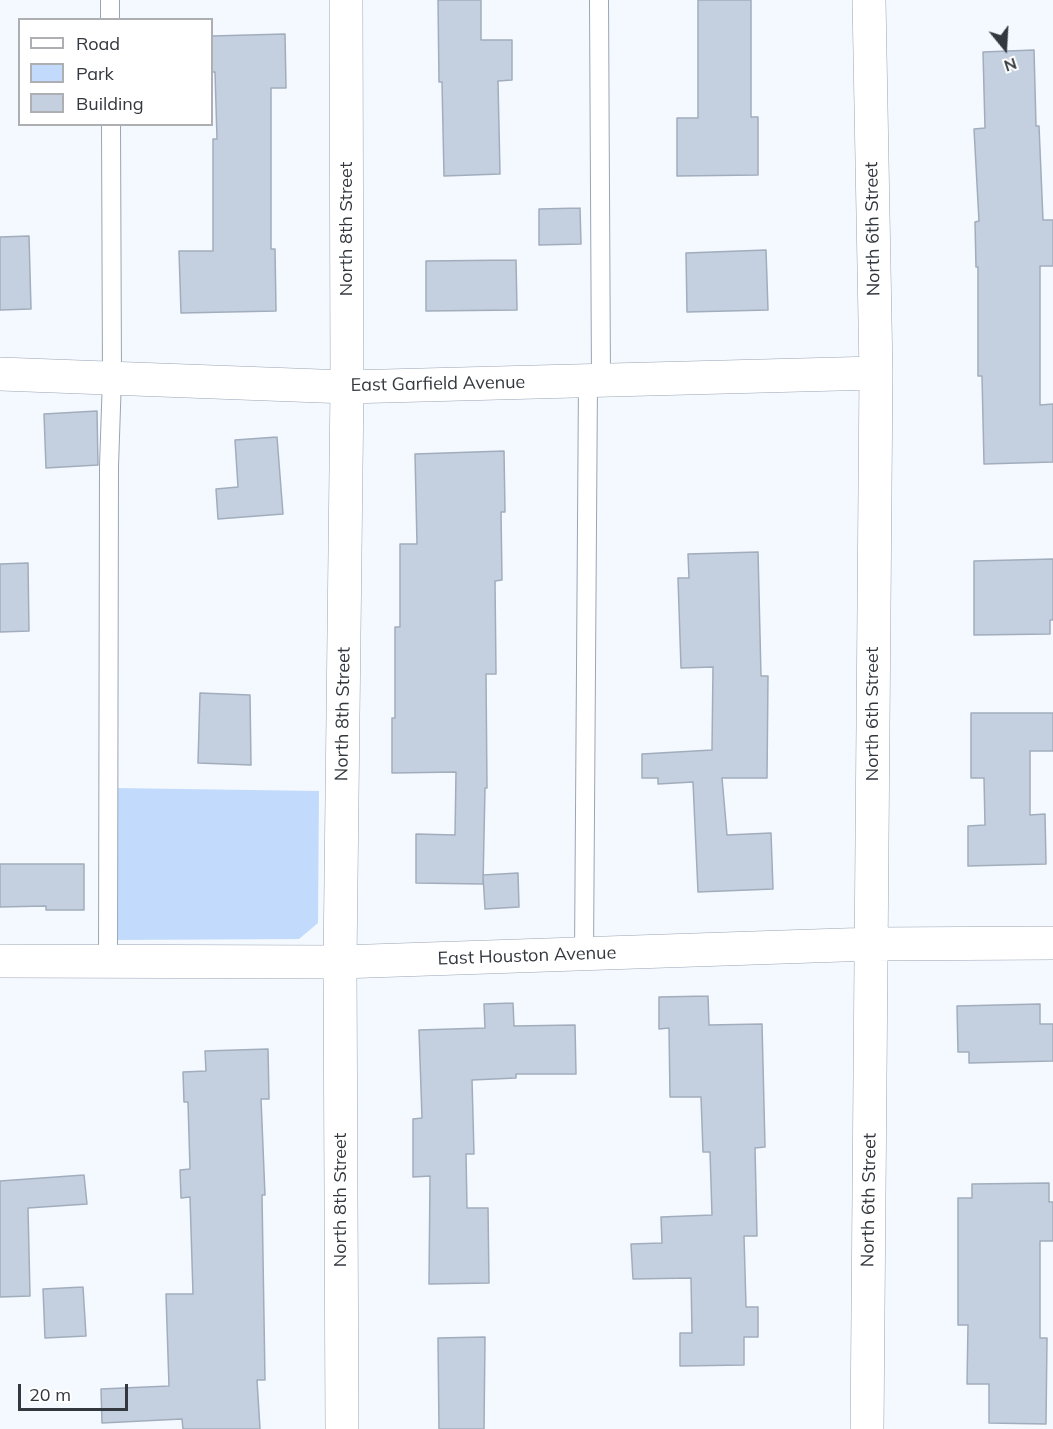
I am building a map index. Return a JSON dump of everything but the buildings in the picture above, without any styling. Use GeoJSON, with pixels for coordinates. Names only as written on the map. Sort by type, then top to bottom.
{"type":"FeatureCollection","features":[{"type":"Feature","properties":{"kind":"street","name":"North 8th Street"},"geometry":{"type":"LineString","coordinates":[[342,1429],[340,962],[347,387],[346,0]]}},
{"type":"Feature","properties":{"kind":"street","name":"North 6th Street"},"geometry":{"type":"LineString","coordinates":[[867,1429],[876,373],[869,0]]}},
{"type":"Feature","properties":{"kind":"street","name":"East Garfield Avenue"},"geometry":{"type":"LineString","coordinates":[[0,374],[347,387],[876,373]]}},
{"type":"Feature","properties":{"kind":"street","name":"East Houston Avenue"},"geometry":{"type":"LineString","coordinates":[[0,961],[340,962],[872,944],[1053,943]]}},
{"type":"Feature","properties":{"kind":"lane"},"geometry":{"type":"LineString","coordinates":[[110,0],[110,18]]}},
{"type":"Feature","properties":{"kind":"lane"},"geometry":{"type":"LineString","coordinates":[[584,954],[599,0]]}},
{"type":"Feature","properties":{"kind":"lane"},"geometry":{"type":"LineString","coordinates":[[108,962],[109,466],[112,378],[111,126]]}},
{"type":"Feature","properties":{"kind":"green space"},"geometry":{"type":"Polygon","coordinates":[[[114,788],[319,791],[318,923],[299,939],[115,940],[114,788]]]}}]}
